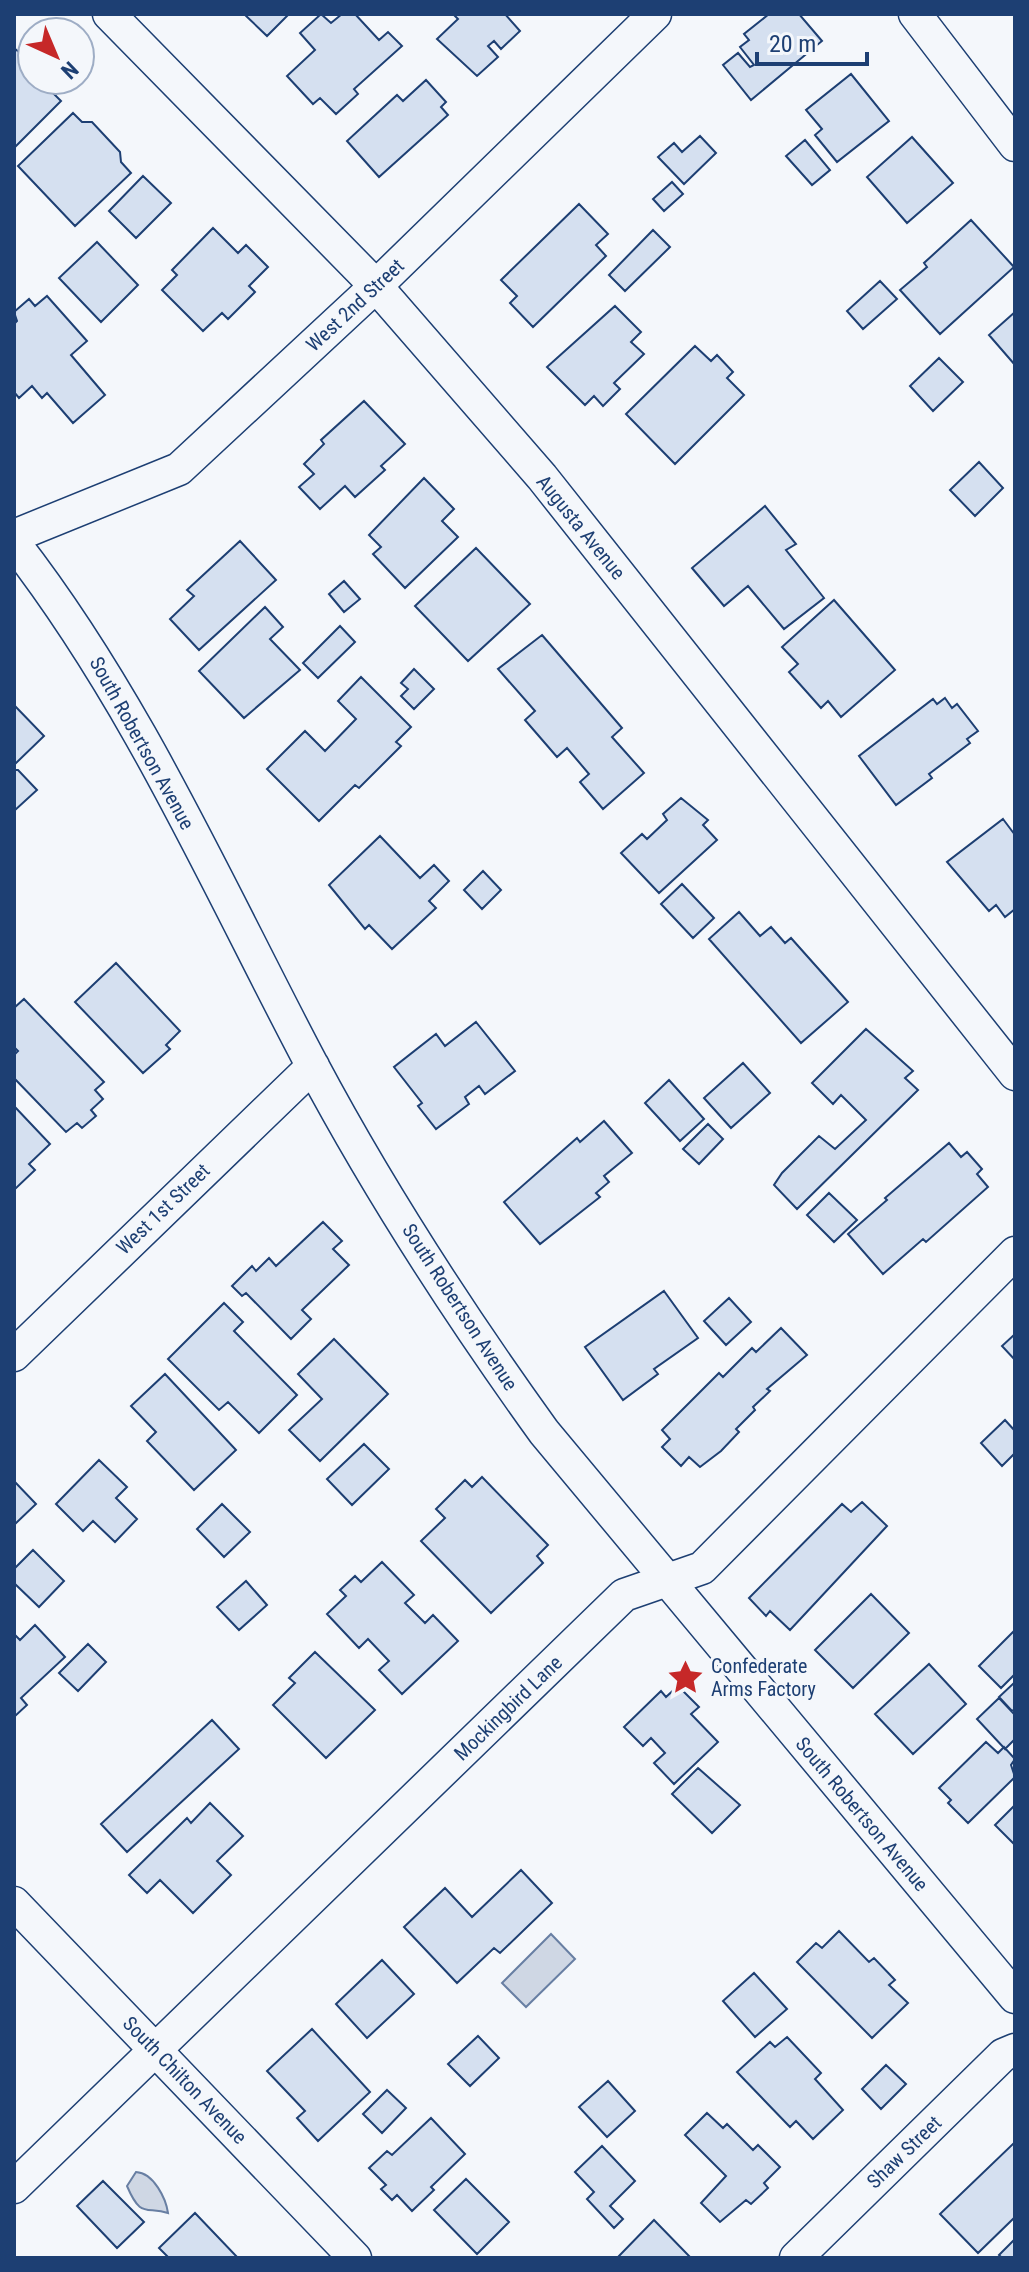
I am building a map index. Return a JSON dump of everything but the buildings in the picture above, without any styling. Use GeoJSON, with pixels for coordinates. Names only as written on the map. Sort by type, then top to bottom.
{"type":"FeatureCollection","features":[{"type":"Feature","properties":{"kind":"street","name":"Augusta Avenue"},"geometry":{"type":"LineString","coordinates":[[109,14],[376,286],[542,477],[1015,1074]]}},
{"type":"Feature","properties":{"kind":"street","name":"West 2nd Street"},"geometry":{"type":"LineString","coordinates":[[14,536],[179,469],[376,286],[655,14]]}},
{"type":"Feature","properties":{"kind":"street"},"geometry":{"type":"LineString","coordinates":[[915,14],[1015,145]]}},
{"type":"Feature","properties":{"kind":"street","name":"South Robertson Avenue"},"geometry":{"type":"LineString","coordinates":[[14,543],[64,607],[119,694],[371,1171],[482,1347],[544,1432],[1015,1997]]}},
{"type":"Feature","properties":{"kind":"street","name":"West 1st Street"},"geometry":{"type":"LineString","coordinates":[[14,1355],[313,1066]]}},
{"type":"Feature","properties":{"kind":"street","name":"Mockingbird Lane"},"geometry":{"type":"LineString","coordinates":[[14,2187],[624,1595],[702,1568],[1015,1253]]}},
{"type":"Feature","properties":{"kind":"street","name":"South Chilton Avenue"},"geometry":{"type":"LineString","coordinates":[[14,1903],[355,2258]]}},
{"type":"Feature","properties":{"kind":"street","name":"Shaw Street"},"geometry":{"type":"LineString","coordinates":[[796,2258],[1003,2055],[1015,2050]]}},
{"type":"Feature","properties":{"kind":"shaded area"},"geometry":{"type":"Polygon","coordinates":[[[551,1934],[575,1959],[526,2007],[502,1983],[551,1934]]]}},
{"type":"Feature","properties":{"kind":"shaded area"},"geometry":{"type":"Polygon","coordinates":[[[136,2172],[154,2182],[168,2213],[144,2209],[136,2203],[127,2186],[136,2172]]]}},
{"type":"Feature","properties":{"kind":"place","name":"Confederate Arms Factory"},"geometry":{"type":"Point","coordinates":[685,1678]}}]}
